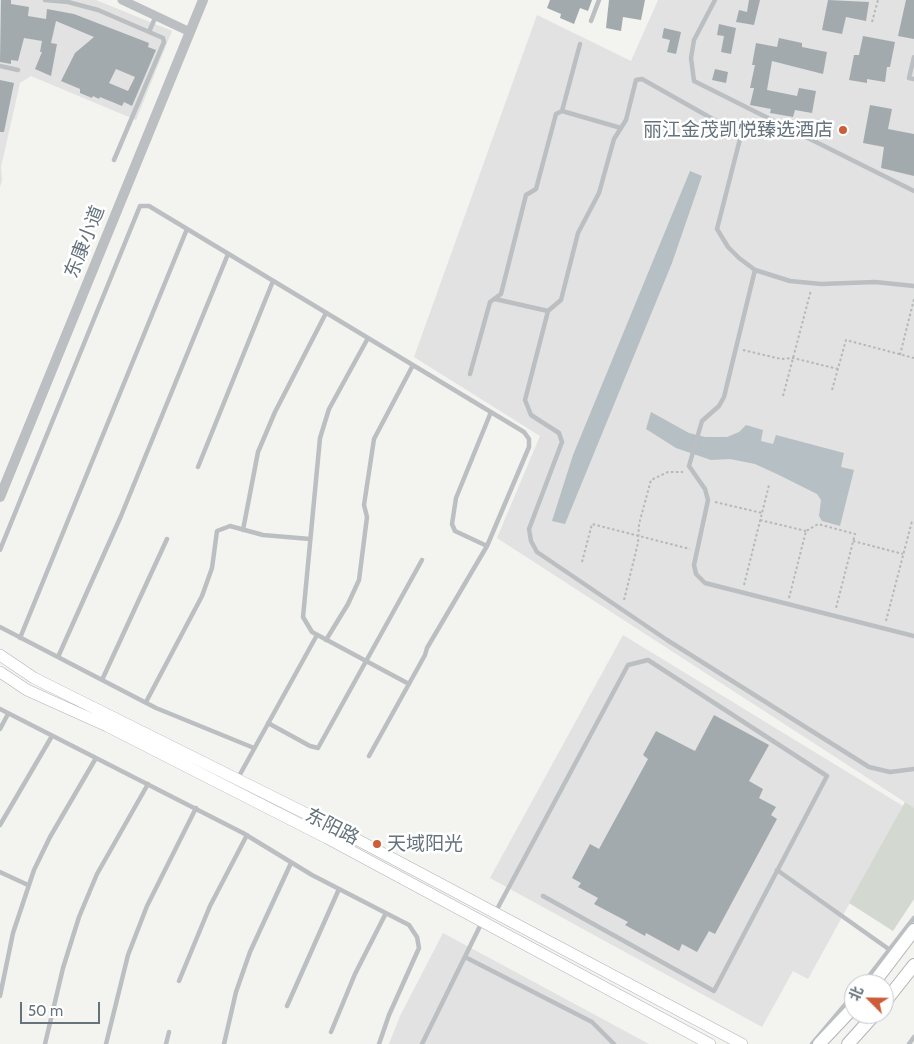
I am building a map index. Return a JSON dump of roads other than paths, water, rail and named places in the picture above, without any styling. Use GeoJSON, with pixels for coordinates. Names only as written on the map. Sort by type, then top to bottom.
{"type":"FeatureCollection","features":[{"type":"Feature","properties":{"kind":"main road","name":"东阳路"},"geometry":{"type":"LineString","coordinates":[[0,655],[34,678],[339,830],[742,1044]]}},
{"type":"Feature","properties":{"kind":"main road","name":"东阳路"},"geometry":{"type":"LineString","coordinates":[[0,672],[27,690],[107,726],[199,772],[483,921],[710,1044]]}},
{"type":"Feature","properties":{"kind":"main road"},"geometry":{"type":"LineString","coordinates":[[880,974],[895,951],[914,930]]}},
{"type":"Feature","properties":{"kind":"main road"},"geometry":{"type":"LineString","coordinates":[[894,990],[914,965]]}},
{"type":"Feature","properties":{"kind":"main road"},"geometry":{"type":"LineString","coordinates":[[819,1044],[844,1018]]}},
{"type":"Feature","properties":{"kind":"main road"},"geometry":{"type":"LineString","coordinates":[[848,1044],[866,1024]]}},
{"type":"Feature","properties":{"kind":"street"},"geometry":{"type":"LineString","coordinates":[[122,0],[155,18],[190,32]]}},
{"type":"Feature","properties":{"kind":"street","name":"东康小道"},"geometry":{"type":"LineString","coordinates":[[0,497],[203,0]]}},
{"type":"Feature","properties":{"kind":"lane"},"geometry":{"type":"LineString","coordinates":[[45,0],[68,2],[98,10],[162,38],[164,42],[114,160]]}},
{"type":"Feature","properties":{"kind":"lane"},"geometry":{"type":"LineString","coordinates":[[591,21],[599,0]]}},
{"type":"Feature","properties":{"kind":"lane"},"geometry":{"type":"LineString","coordinates":[[715,0],[694,40],[691,58],[694,81],[914,191]]}},
{"type":"Feature","properties":{"kind":"lane"},"geometry":{"type":"LineString","coordinates":[[149,32],[155,18]]}},
{"type":"Feature","properties":{"kind":"lane"},"geometry":{"type":"LineString","coordinates":[[562,112],[580,44]]}},
{"type":"Feature","properties":{"kind":"lane"},"geometry":{"type":"LineString","coordinates":[[914,57],[909,78],[914,79]]}},
{"type":"Feature","properties":{"kind":"lane"},"geometry":{"type":"LineString","coordinates":[[0,66],[18,70]]}},
{"type":"Feature","properties":{"kind":"lane"},"geometry":{"type":"LineString","coordinates":[[914,286],[875,282],[812,284],[790,281],[755,270],[728,247],[717,229],[741,135],[642,79],[636,80],[626,120],[614,139],[599,193],[578,233],[560,300],[548,311],[525,400],[531,415],[556,430],[561,436],[562,442],[529,529],[531,541],[537,552],[666,640],[869,767],[890,772],[914,769]]}},
{"type":"Feature","properties":{"kind":"lane"},"geometry":{"type":"LineString","coordinates":[[470,374],[490,302],[501,294],[526,195],[536,189],[556,114],[562,112],[621,128]]}},
{"type":"Feature","properties":{"kind":"lane"},"geometry":{"type":"LineString","coordinates":[[0,550],[140,206],[149,206],[492,412],[524,432],[529,443],[487,546],[426,648],[425,655],[369,756]]}},
{"type":"Feature","properties":{"kind":"lane"},"geometry":{"type":"LineString","coordinates":[[20,638],[186,229]]}},
{"type":"Feature","properties":{"kind":"lane"},"geometry":{"type":"LineString","coordinates":[[58,658],[121,516],[228,254]]}},
{"type":"Feature","properties":{"kind":"lane"},"geometry":{"type":"LineString","coordinates":[[755,270],[722,402],[706,416],[699,426],[689,466],[705,489],[708,500],[694,565],[696,574],[701,581],[914,636]]}},
{"type":"Feature","properties":{"kind":"lane"},"geometry":{"type":"LineString","coordinates":[[198,467],[273,281]]}},
{"type":"Feature","properties":{"kind":"lane"},"geometry":{"type":"LineString","coordinates":[[495,299],[548,311]]}},
{"type":"Feature","properties":{"kind":"lane"},"geometry":{"type":"LineString","coordinates":[[243,530],[258,452],[275,412],[326,313]]}},
{"type":"Feature","properties":{"kind":"lane"},"geometry":{"type":"LineString","coordinates":[[368,338],[322,427],[303,617],[308,628],[317,635],[409,684]]}},
{"type":"Feature","properties":{"kind":"lane"},"geometry":{"type":"LineString","coordinates":[[326,640],[348,604],[359,580],[367,517],[364,505],[374,439],[413,365]]}},
{"type":"Feature","properties":{"kind":"lane"},"geometry":{"type":"LineString","coordinates":[[487,546],[455,530],[452,524],[456,498],[492,412]]}},
{"type":"Feature","properties":{"kind":"lane"},"geometry":{"type":"LineString","coordinates":[[146,702],[202,596],[212,568],[217,530],[230,526],[263,535],[310,539]]}},
{"type":"Feature","properties":{"kind":"lane"},"geometry":{"type":"LineString","coordinates":[[102,680],[167,539]]}},
{"type":"Feature","properties":{"kind":"lane"},"geometry":{"type":"LineString","coordinates":[[268,723],[310,746],[318,748],[422,560]]}},
{"type":"Feature","properties":{"kind":"lane"},"geometry":{"type":"LineString","coordinates":[[0,627],[182,720],[254,748]]}},
{"type":"Feature","properties":{"kind":"lane"},"geometry":{"type":"LineString","coordinates":[[237,779],[317,635]]}},
{"type":"Feature","properties":{"kind":"lane"},"geometry":{"type":"LineString","coordinates":[[494,914],[628,666],[648,660],[828,776],[714,991],[543,896]]}},
{"type":"Feature","properties":{"kind":"lane"},"geometry":{"type":"LineString","coordinates":[[0,710],[196,808],[248,836],[290,862],[412,928],[418,936],[419,948],[389,1014],[379,1044]]}},
{"type":"Feature","properties":{"kind":"lane"},"geometry":{"type":"LineString","coordinates":[[0,729],[8,714]]}},
{"type":"Feature","properties":{"kind":"lane"},"geometry":{"type":"LineString","coordinates":[[0,825],[52,736]]}},
{"type":"Feature","properties":{"kind":"lane"},"geometry":{"type":"LineString","coordinates":[[0,996],[13,933],[28,885],[50,838],[96,758]]}},
{"type":"Feature","properties":{"kind":"lane"},"geometry":{"type":"LineString","coordinates":[[45,1044],[63,968],[79,917],[97,874],[148,784]]}},
{"type":"Feature","properties":{"kind":"lane"},"geometry":{"type":"LineString","coordinates":[[106,1044],[128,955],[148,906],[196,808]]}},
{"type":"Feature","properties":{"kind":"lane"},"geometry":{"type":"LineString","coordinates":[[179,981],[210,906],[248,836]]}},
{"type":"Feature","properties":{"kind":"lane"},"geometry":{"type":"LineString","coordinates":[[224,1044],[236,992],[247,958],[290,862]]}},
{"type":"Feature","properties":{"kind":"lane"},"geometry":{"type":"LineString","coordinates":[[777,870],[895,951]]}},
{"type":"Feature","properties":{"kind":"lane"},"geometry":{"type":"LineString","coordinates":[[0,872],[28,885]]}},
{"type":"Feature","properties":{"kind":"lane"},"geometry":{"type":"LineString","coordinates":[[287,1006],[339,889]]}},
{"type":"Feature","properties":{"kind":"lane"},"geometry":{"type":"LineString","coordinates":[[331,1032],[355,974],[386,913]]}},
{"type":"Feature","properties":{"kind":"lane"},"geometry":{"type":"LineString","coordinates":[[873,974],[895,951],[914,918]]}},
{"type":"Feature","properties":{"kind":"lane"},"geometry":{"type":"LineString","coordinates":[[422,1044],[483,921]]}},
{"type":"Feature","properties":{"kind":"lane"},"geometry":{"type":"LineString","coordinates":[[465,957],[592,1022],[614,1044]]}},
{"type":"Feature","properties":{"kind":"lane"},"geometry":{"type":"LineString","coordinates":[[812,1044],[844,1006]]}},
{"type":"Feature","properties":{"kind":"lane"},"geometry":{"type":"LineString","coordinates":[[166,1044],[170,1032]]}},
{"type":"Feature","properties":{"kind":"lane"},"geometry":{"type":"LineString","coordinates":[[909,1044],[914,1038]]}},
{"type":"Feature","properties":{"kind":"place","name":"丽江金茂凯悦臻选酒店"},"geometry":{"type":"Point","coordinates":[843,130]}},
{"type":"Feature","properties":{"kind":"place","name":"天域阳光"},"geometry":{"type":"Point","coordinates":[377,844]}}]}
